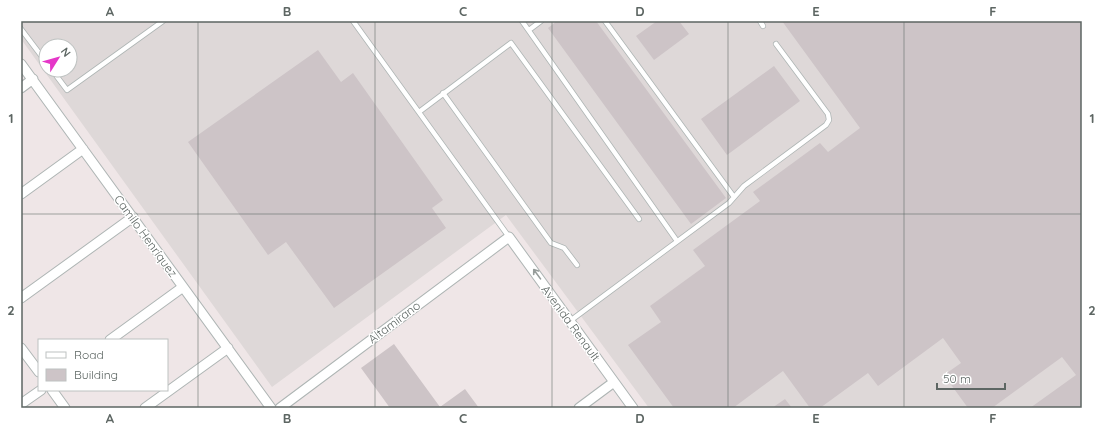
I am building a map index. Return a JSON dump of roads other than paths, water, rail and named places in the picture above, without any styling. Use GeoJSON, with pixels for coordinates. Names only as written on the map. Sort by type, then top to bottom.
{"type":"FeatureCollection","features":[{"type":"Feature","properties":{"kind":"street","name":"Camilo Henríquez"},"geometry":{"type":"LineString","coordinates":[[21,64],[271,408]]}},
{"type":"Feature","properties":{"kind":"street"},"geometry":{"type":"LineString","coordinates":[[21,88],[32,79]]}},
{"type":"Feature","properties":{"kind":"street"},"geometry":{"type":"LineString","coordinates":[[21,194],[83,148]]}},
{"type":"Feature","properties":{"kind":"street"},"geometry":{"type":"LineString","coordinates":[[21,298],[133,217]]}},
{"type":"Feature","properties":{"kind":"street","name":"Avenida Renault"},"geometry":{"type":"LineString","coordinates":[[509,237],[634,408]]}},
{"type":"Feature","properties":{"kind":"street","name":"Altamirano"},"geometry":{"type":"LineString","coordinates":[[280,408],[509,237]]}},
{"type":"Feature","properties":{"kind":"street"},"geometry":{"type":"LineString","coordinates":[[111,339],[183,287]]}},
{"type":"Feature","properties":{"kind":"street"},"geometry":{"type":"LineString","coordinates":[[21,348],[38,371]]}},
{"type":"Feature","properties":{"kind":"street"},"geometry":{"type":"LineString","coordinates":[[145,408],[228,348]]}},
{"type":"Feature","properties":{"kind":"street"},"geometry":{"type":"LineString","coordinates":[[578,408],[614,382]]}},
{"type":"Feature","properties":{"kind":"street"},"geometry":{"type":"LineString","coordinates":[[21,404],[40,391]]}},
{"type":"Feature","properties":{"kind":"street"},"geometry":{"type":"LineString","coordinates":[[53,391],[65,408]]}},
{"type":"Feature","properties":{"kind":"lane"},"geometry":{"type":"LineString","coordinates":[[58,78],[67,90],[163,21]]}},
{"type":"Feature","properties":{"kind":"lane"},"geometry":{"type":"LineString","coordinates":[[353,21],[509,237]]}},
{"type":"Feature","properties":{"kind":"lane"},"geometry":{"type":"LineString","coordinates":[[522,21],[678,241]]}},
{"type":"Feature","properties":{"kind":"lane"},"geometry":{"type":"LineString","coordinates":[[529,30],[541,21]]}},
{"type":"Feature","properties":{"kind":"lane"},"geometry":{"type":"LineString","coordinates":[[605,21],[734,197]]}},
{"type":"Feature","properties":{"kind":"lane"},"geometry":{"type":"LineString","coordinates":[[760,21],[764,26]]}},
{"type":"Feature","properties":{"kind":"lane"},"geometry":{"type":"LineString","coordinates":[[21,29],[38,51]]}},
{"type":"Feature","properties":{"kind":"lane"},"geometry":{"type":"LineString","coordinates":[[419,112],[511,43],[639,219]]}},
{"type":"Feature","properties":{"kind":"lane"},"geometry":{"type":"LineString","coordinates":[[570,321],[729,203],[744,186],[826,125],[829,120],[828,114],[776,44]]}},
{"type":"Feature","properties":{"kind":"lane"},"geometry":{"type":"LineString","coordinates":[[443,93],[551,243],[564,248],[576,265]]}}]}
